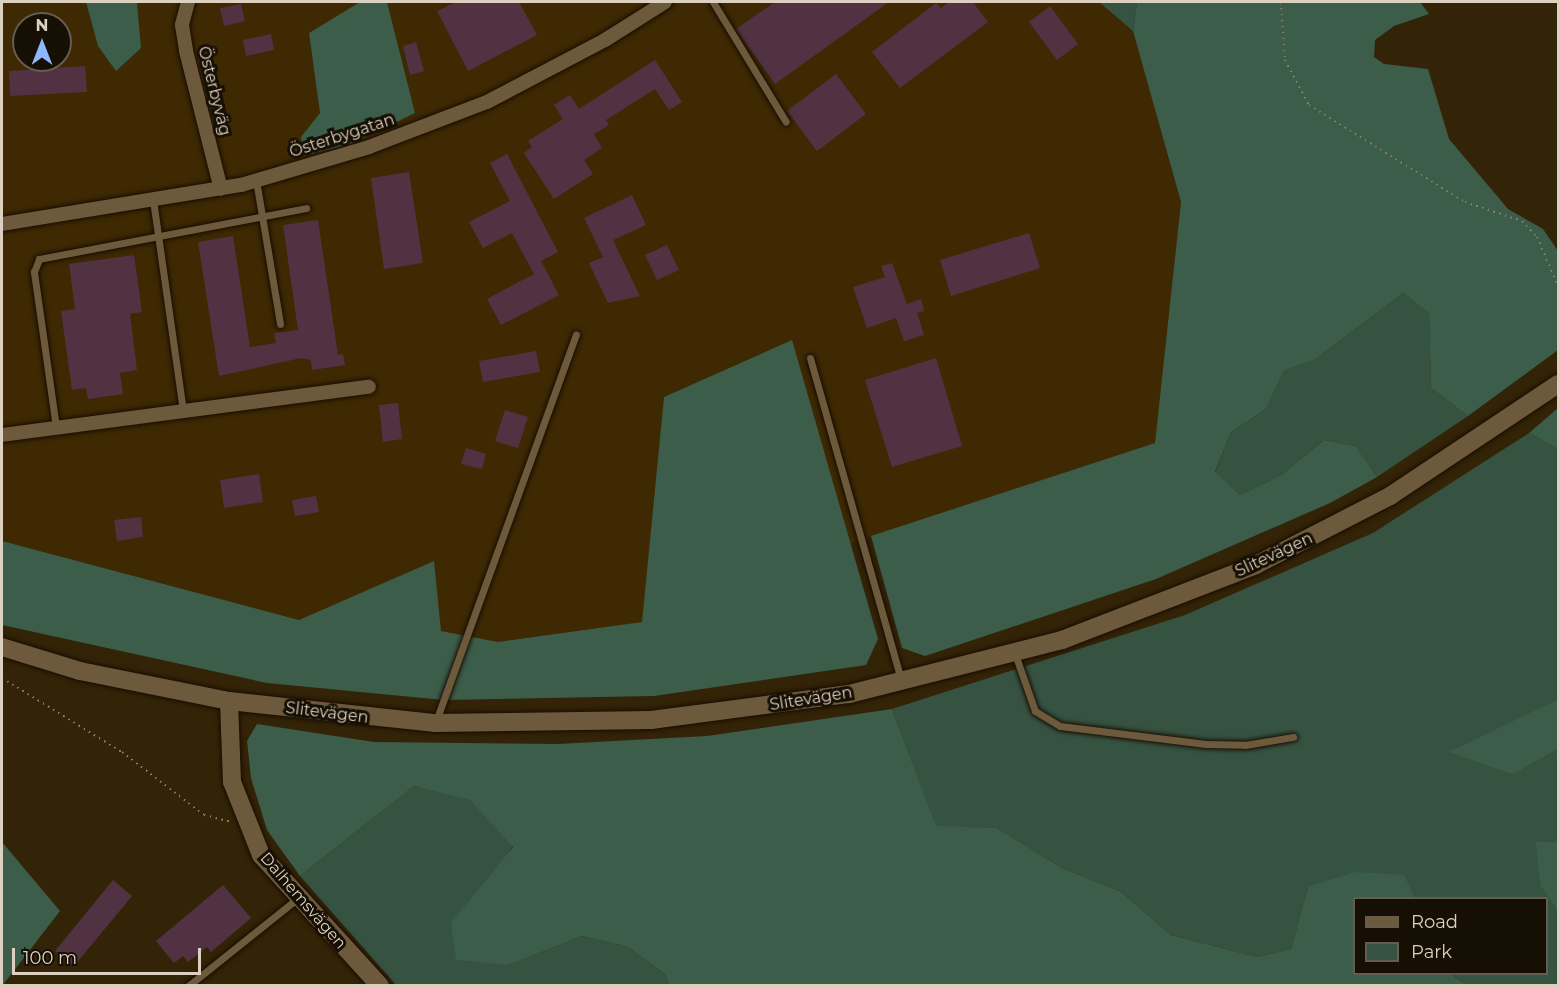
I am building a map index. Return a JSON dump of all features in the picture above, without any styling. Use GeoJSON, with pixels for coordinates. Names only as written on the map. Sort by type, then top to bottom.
{"type":"FeatureCollection","features":[{"type":"Feature","properties":{"kind":"main road","name":"Slitevägen"},"geometry":{"type":"LineString","coordinates":[[2,647],[80,671],[229,701],[436,723],[651,720],[902,682],[1015,654],[1161,604],[1335,526],[1455,458],[1558,384]]}},
{"type":"Feature","properties":{"kind":"main road","name":"Dalhemsvägen"},"geometry":{"type":"LineString","coordinates":[[229,701],[232,782],[244,819],[261,855],[380,986]]}},
{"type":"Feature","properties":{"kind":"street","name":"Österbyväg"},"geometry":{"type":"LineString","coordinates":[[188,2],[182,25],[186,51],[221,189]]}},
{"type":"Feature","properties":{"kind":"street","name":"Österbygatan"},"geometry":{"type":"LineString","coordinates":[[2,224],[221,189],[256,180],[487,102],[605,40],[665,2]]}},
{"type":"Feature","properties":{"kind":"street"},"geometry":{"type":"LineString","coordinates":[[2,435],[369,387]]}},
{"type":"Feature","properties":{"kind":"lane"},"geometry":{"type":"LineString","coordinates":[[713,2],[786,122]]}},
{"type":"Feature","properties":{"kind":"lane"},"geometry":{"type":"LineString","coordinates":[[256,180],[265,216],[280,324]]}},
{"type":"Feature","properties":{"kind":"lane"},"geometry":{"type":"LineString","coordinates":[[153,200],[183,411]]}},
{"type":"Feature","properties":{"kind":"lane"},"geometry":{"type":"LineString","coordinates":[[56,427],[34,272],[39,259],[306,208]]}},
{"type":"Feature","properties":{"kind":"lane"},"geometry":{"type":"LineString","coordinates":[[436,723],[576,334]]}},
{"type":"Feature","properties":{"kind":"lane"},"geometry":{"type":"LineString","coordinates":[[810,358],[902,682]]}},
{"type":"Feature","properties":{"kind":"lane"},"geometry":{"type":"LineString","coordinates":[[1015,654],[1035,711],[1060,726],[1206,744],[1245,745],[1293,737]]}},
{"type":"Feature","properties":{"kind":"lane"},"geometry":{"type":"LineString","coordinates":[[188,986],[298,898]]}},
{"type":"Feature","properties":{"kind":"path"},"geometry":{"type":"LineString","coordinates":[[1281,2],[1285,60],[1309,105],[1465,202],[1522,221],[1537,237],[1558,286]]}},
{"type":"Feature","properties":{"kind":"path"},"geometry":{"type":"LineString","coordinates":[[2,678],[122,752],[204,815],[224,824],[244,819]]}},
{"type":"Feature","properties":{"kind":"shaded area"},"geometry":{"type":"Polygon","coordinates":[[[2,2],[86,2],[98,46],[141,48],[137,2],[360,2],[309,33],[320,113],[301,137],[305,156],[415,113],[387,2],[1099,2],[1133,31],[1181,202],[1155,443],[849,544],[791,340],[664,397],[642,622],[498,642],[440,631],[434,562],[300,620],[2,541],[2,2]]]}},
{"type":"Feature","properties":{"kind":"green space"},"geometry":{"type":"Polygon","coordinates":[[[86,2],[137,2],[141,48],[116,71],[98,46],[86,2]]]}},
{"type":"Feature","properties":{"kind":"green space"},"geometry":{"type":"Polygon","coordinates":[[[360,2],[387,2],[415,113],[351,144],[304,156],[301,137],[320,113],[309,33],[360,2]]]}},
{"type":"Feature","properties":{"kind":"green space"},"geometry":{"type":"Polygon","coordinates":[[[1099,2],[1137,2],[1133,31],[1099,2]]]}},
{"type":"Feature","properties":{"kind":"green space"},"geometry":{"type":"Polygon","coordinates":[[[1137,2],[1420,2],[1429,14],[1394,26],[1375,40],[1374,57],[1384,64],[1428,69],[1449,139],[1508,209],[1543,229],[1558,251],[1558,350],[1468,416],[1431,388],[1429,313],[1403,293],[1314,360],[1284,371],[1266,409],[1231,432],[1215,472],[1240,495],[1281,475],[1324,440],[1356,446],[1377,477],[1330,503],[1156,579],[925,656],[902,648],[871,536],[1155,443],[1181,202],[1133,31],[1137,2]]]}},
{"type":"Feature","properties":{"kind":"green space"},"geometry":{"type":"Polygon","coordinates":[[[1403,293],[1429,313],[1431,388],[1468,416],[1377,477],[1356,446],[1324,440],[1281,475],[1240,495],[1215,473],[1231,432],[1266,409],[1284,371],[1314,360],[1403,293]]]}},
{"type":"Feature","properties":{"kind":"green space"},"geometry":{"type":"Polygon","coordinates":[[[792,340],[878,639],[866,665],[654,696],[444,700],[267,683],[2,625],[2,541],[299,620],[434,561],[441,631],[498,642],[642,622],[664,397],[792,340]]]}},
{"type":"Feature","properties":{"kind":"green space"},"geometry":{"type":"Polygon","coordinates":[[[1558,408],[1558,449],[1529,433],[1558,408]]]}},
{"type":"Feature","properties":{"kind":"green space"},"geometry":{"type":"Polygon","coordinates":[[[1529,433],[1558,449],[1558,699],[1450,752],[1513,775],[1558,749],[1558,842],[1537,842],[1540,886],[1548,897],[1414,897],[1403,875],[1308,887],[1291,949],[1257,957],[1171,935],[1120,891],[1062,868],[997,828],[936,827],[892,709],[1185,615],[1373,533],[1529,433]]]}},
{"type":"Feature","properties":{"kind":"green space"},"geometry":{"type":"Polygon","coordinates":[[[1558,699],[1558,749],[1513,775],[1449,752],[1558,699]]]}},
{"type":"Feature","properties":{"kind":"green space"},"geometry":{"type":"Polygon","coordinates":[[[892,709],[936,826],[997,828],[1062,868],[1120,891],[1171,935],[1257,957],[1291,949],[1308,887],[1355,872],[1404,875],[1415,897],[1353,897],[1353,975],[1452,975],[1466,985],[669,985],[665,974],[628,947],[582,936],[509,965],[456,960],[451,923],[513,847],[470,800],[414,786],[300,876],[267,830],[251,778],[247,741],[257,724],[374,742],[558,744],[707,736],[892,709]]]}},
{"type":"Feature","properties":{"kind":"green space"},"geometry":{"type":"Polygon","coordinates":[[[414,786],[470,799],[513,846],[494,874],[509,965],[582,936],[628,947],[665,974],[669,985],[396,985],[300,876],[414,786]]]}},
{"type":"Feature","properties":{"kind":"green space"},"geometry":{"type":"Polygon","coordinates":[[[2,842],[60,911],[2,986],[2,842]]]}},
{"type":"Feature","properties":{"kind":"green space"},"geometry":{"type":"Polygon","coordinates":[[[1536,842],[1558,842],[1558,911],[1540,886],[1536,842]]]}},
{"type":"Feature","properties":{"kind":"green space"},"geometry":{"type":"Polygon","coordinates":[[[1548,897],[1558,911],[1558,985],[1466,985],[1452,975],[1548,975],[1548,897]]]}},
{"type":"Feature","properties":{"kind":"building"},"geometry":{"type":"Polygon","coordinates":[[[456,2],[519,2],[537,35],[468,71],[437,11],[456,2]]]}},
{"type":"Feature","properties":{"kind":"building"},"geometry":{"type":"Polygon","coordinates":[[[775,2],[889,2],[775,84],[736,29],[775,2]]]}},
{"type":"Feature","properties":{"kind":"building"},"geometry":{"type":"Polygon","coordinates":[[[949,2],[973,2],[988,22],[900,88],[872,52],[936,3],[941,8],[949,2]]]}},
{"type":"Feature","properties":{"kind":"building"},"geometry":{"type":"Polygon","coordinates":[[[241,4],[245,21],[224,26],[220,8],[241,4]]]}},
{"type":"Feature","properties":{"kind":"building"},"geometry":{"type":"Polygon","coordinates":[[[1050,6],[1078,44],[1057,60],[1029,22],[1050,6]]]}},
{"type":"Feature","properties":{"kind":"building"},"geometry":{"type":"Polygon","coordinates":[[[271,34],[274,50],[246,56],[243,40],[271,34]]]}},
{"type":"Feature","properties":{"kind":"building"},"geometry":{"type":"Polygon","coordinates":[[[416,42],[424,71],[410,75],[403,46],[416,42]]]}},
{"type":"Feature","properties":{"kind":"building"},"geometry":{"type":"Polygon","coordinates":[[[655,60],[682,102],[669,110],[655,89],[606,120],[609,125],[594,134],[602,148],[584,160],[593,174],[554,199],[524,153],[532,147],[528,141],[563,119],[554,105],[570,95],[579,109],[655,60]]]}},
{"type":"Feature","properties":{"kind":"building"},"geometry":{"type":"Polygon","coordinates":[[[85,66],[87,92],[10,96],[9,71],[72,72],[72,67],[85,66]]]}},
{"type":"Feature","properties":{"kind":"building"},"geometry":{"type":"Polygon","coordinates":[[[836,74],[866,114],[817,151],[787,111],[836,74]]]}},
{"type":"Feature","properties":{"kind":"building"},"geometry":{"type":"Polygon","coordinates":[[[507,154],[558,252],[541,261],[559,295],[501,325],[487,299],[534,274],[512,233],[483,248],[469,222],[510,201],[490,163],[507,154]]]}},
{"type":"Feature","properties":{"kind":"building"},"geometry":{"type":"Polygon","coordinates":[[[409,172],[423,263],[384,269],[371,178],[409,172]]]}},
{"type":"Feature","properties":{"kind":"building"},"geometry":{"type":"Polygon","coordinates":[[[632,195],[646,225],[613,240],[640,296],[608,303],[589,263],[603,257],[584,218],[632,195]]]}},
{"type":"Feature","properties":{"kind":"building"},"geometry":{"type":"Polygon","coordinates":[[[318,220],[338,355],[343,354],[345,365],[312,370],[311,360],[301,358],[219,376],[198,242],[233,236],[250,347],[276,343],[274,333],[298,330],[283,225],[318,220]]]}},
{"type":"Feature","properties":{"kind":"building"},"geometry":{"type":"Polygon","coordinates":[[[1029,233],[1040,268],[951,296],[940,260],[1029,233]]]}},
{"type":"Feature","properties":{"kind":"building"},"geometry":{"type":"Polygon","coordinates":[[[667,245],[679,270],[657,280],[645,255],[667,245]]]}},
{"type":"Feature","properties":{"kind":"building"},"geometry":{"type":"Polygon","coordinates":[[[134,255],[142,312],[130,314],[137,370],[120,373],[123,394],[88,399],[86,388],[72,390],[61,311],[75,309],[69,264],[134,255]]]}},
{"type":"Feature","properties":{"kind":"building"},"geometry":{"type":"Polygon","coordinates":[[[892,263],[907,304],[921,299],[924,311],[917,313],[924,335],[904,341],[896,318],[867,328],[853,287],[885,277],[881,266],[892,263]]]}},
{"type":"Feature","properties":{"kind":"building"},"geometry":{"type":"Polygon","coordinates":[[[536,351],[540,372],[483,382],[479,361],[536,351]]]}},
{"type":"Feature","properties":{"kind":"building"},"geometry":{"type":"Polygon","coordinates":[[[936,358],[962,446],[892,467],[865,380],[936,358]]]}},
{"type":"Feature","properties":{"kind":"building"},"geometry":{"type":"Polygon","coordinates":[[[398,403],[402,439],[383,442],[379,405],[398,403]]]}},
{"type":"Feature","properties":{"kind":"building"},"geometry":{"type":"Polygon","coordinates":[[[505,410],[528,417],[518,448],[495,441],[505,410]]]}},
{"type":"Feature","properties":{"kind":"building"},"geometry":{"type":"Polygon","coordinates":[[[466,448],[486,454],[482,469],[461,464],[466,448]]]}},
{"type":"Feature","properties":{"kind":"building"},"geometry":{"type":"Polygon","coordinates":[[[259,474],[263,502],[224,508],[220,480],[259,474]]]}},
{"type":"Feature","properties":{"kind":"building"},"geometry":{"type":"Polygon","coordinates":[[[316,496],[319,512],[295,516],[292,500],[316,496]]]}},
{"type":"Feature","properties":{"kind":"building"},"geometry":{"type":"Polygon","coordinates":[[[141,517],[143,537],[117,541],[114,520],[141,517]]]}},
{"type":"Feature","properties":{"kind":"building"},"geometry":{"type":"Polygon","coordinates":[[[113,880],[132,896],[74,966],[55,951],[113,880]]]}},
{"type":"Feature","properties":{"kind":"building"},"geometry":{"type":"Polygon","coordinates":[[[223,885],[251,918],[211,952],[207,947],[188,962],[183,956],[174,963],[156,941],[223,885]]]}}]}
